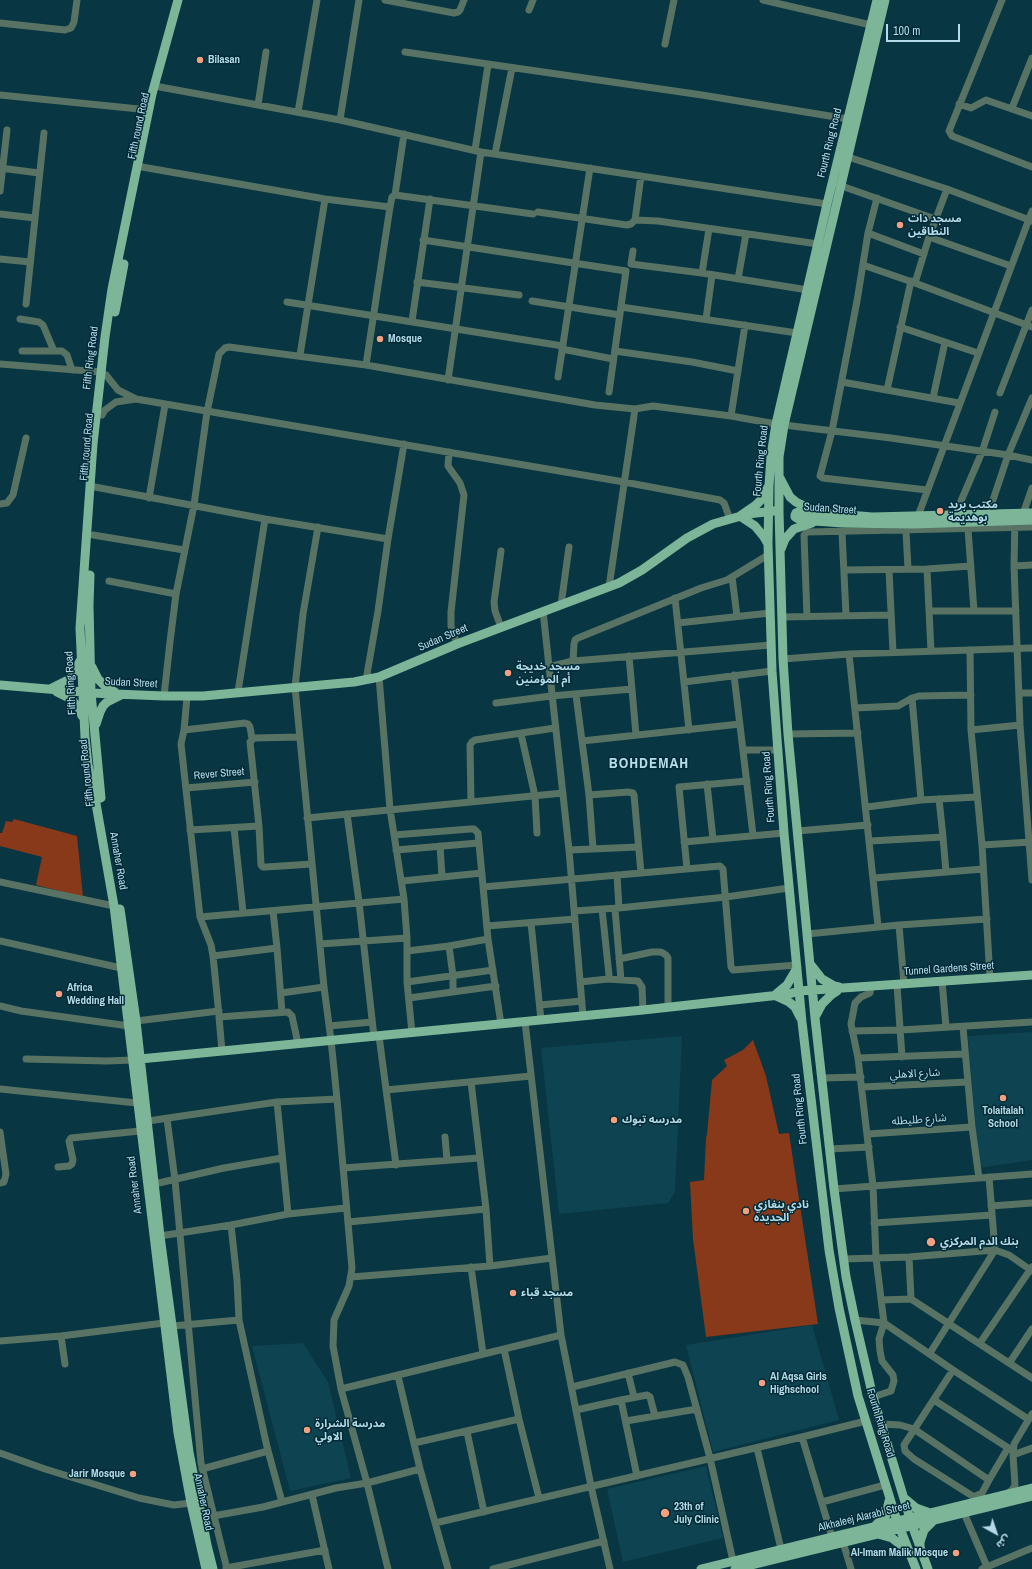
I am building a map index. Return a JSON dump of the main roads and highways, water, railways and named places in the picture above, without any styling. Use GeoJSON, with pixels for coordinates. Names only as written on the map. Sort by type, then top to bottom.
{"type":"FeatureCollection","features":[{"type":"Feature","properties":{"kind":"main road","name":"Fifth Ring Road"},"geometry":{"type":"LineString","coordinates":[[95,798],[88,765],[84,723],[87,692],[81,658],[80,613],[84,578],[93,444],[103,374],[112,289],[136,184],[148,110],[178,0]]}},
{"type":"Feature","properties":{"kind":"main road","name":"Fifth round Road"},"geometry":{"type":"LineString","coordinates":[[136,184],[142,168],[160,87],[183,0]]}},
{"type":"Feature","properties":{"kind":"main road","name":"Fourth Ring Road"},"geometry":{"type":"LineString","coordinates":[[877,0],[848,119],[836,184],[780,424],[771,456],[768,555],[772,671],[784,832],[802,1022],[829,1250],[851,1367],[885,1485],[898,1525],[916,1569]]}},
{"type":"Feature","properties":{"kind":"main road","name":"Fourth Ring Road"},"geometry":{"type":"LineString","coordinates":[[885,0],[848,157],[827,204],[797,333],[780,424],[780,550],[783,659],[792,783],[815,1018],[834,1189],[844,1259],[854,1320],[873,1397],[910,1521],[928,1569]]}},
{"type":"Feature","properties":{"kind":"main road","name":"Fifth round Road"},"geometry":{"type":"LineString","coordinates":[[103,374],[102,415],[92,535],[89,605],[90,661],[87,692],[94,731],[100,793],[116,904]]}},
{"type":"Feature","properties":{"kind":"main road"},"geometry":{"type":"LineString","coordinates":[[779,474],[785,489],[796,502],[820,517]]}},
{"type":"Feature","properties":{"kind":"main road"},"geometry":{"type":"LineString","coordinates":[[768,544],[755,526],[740,516],[762,499],[769,486]]}},
{"type":"Feature","properties":{"kind":"main road","name":"Sudan Street"},"geometry":{"type":"LineString","coordinates":[[0,685],[122,695],[187,697],[366,680],[379,677],[457,644],[543,611],[561,606],[634,576],[701,530],[740,516],[779,511]]}},
{"type":"Feature","properties":{"kind":"main road","name":"Sudan Street"},"geometry":{"type":"LineString","coordinates":[[820,517],[988,515],[1032,520]]}},
{"type":"Feature","properties":{"kind":"main road"},"geometry":{"type":"LineString","coordinates":[[780,550],[785,539],[794,529],[820,517]]}},
{"type":"Feature","properties":{"kind":"main road","name":"Sudan Street"},"geometry":{"type":"LineString","coordinates":[[820,517],[886,524],[1020,518]]}},
{"type":"Feature","properties":{"kind":"main road"},"geometry":{"type":"LineString","coordinates":[[50,689],[70,679],[81,658]]}},
{"type":"Feature","properties":{"kind":"main road"},"geometry":{"type":"LineString","coordinates":[[90,661],[98,679],[105,686],[122,695]]}},
{"type":"Feature","properties":{"kind":"main road"},"geometry":{"type":"LineString","coordinates":[[50,689],[71,699],[79,708],[84,723]]}},
{"type":"Feature","properties":{"kind":"main road"},"geometry":{"type":"LineString","coordinates":[[94,731],[97,718],[103,706],[122,695]]}},
{"type":"Feature","properties":{"kind":"main road"},"geometry":{"type":"LineString","coordinates":[[780,784],[792,783]]}},
{"type":"Feature","properties":{"kind":"main road","name":"Annaher Road"},"geometry":{"type":"LineString","coordinates":[[95,798],[116,904],[136,1059],[137,1103],[140,1131],[160,1236],[178,1433],[191,1503],[206,1569]]}},
{"type":"Feature","properties":{"kind":"main road","name":"Annaher Road"},"geometry":{"type":"LineString","coordinates":[[116,904],[121,968],[132,1023],[139,1046],[136,1059],[142,1072],[148,1122],[151,1185],[168,1324],[188,1452],[205,1538],[213,1569]]}},
{"type":"Feature","properties":{"kind":"main road"},"geometry":{"type":"LineString","coordinates":[[810,962],[822,979],[840,990],[831,995],[822,1004],[815,1018]]}},
{"type":"Feature","properties":{"kind":"main road"},"geometry":{"type":"LineString","coordinates":[[775,996],[788,985],[797,966]]}},
{"type":"Feature","properties":{"kind":"main road","name":"Tunnel Gardens Street"},"geometry":{"type":"LineString","coordinates":[[136,1059],[525,1022],[789,994],[864,989],[869,987],[900,984],[1032,975]]}},
{"type":"Feature","properties":{"kind":"main road"},"geometry":{"type":"LineString","coordinates":[[775,996],[782,998],[795,1007],[802,1022]]}},
{"type":"Feature","properties":{"kind":"main road"},"geometry":{"type":"LineString","coordinates":[[139,1046],[146,1054],[153,1057],[147,1063],[142,1072]]}},
{"type":"Feature","properties":{"kind":"main road","name":"Alkhaleej Alarabi Street"},"geometry":{"type":"LineString","coordinates":[[734,1565],[781,1549],[832,1537],[898,1525],[1032,1488]]}},
{"type":"Feature","properties":{"kind":"main road","name":"Alkhaleej Alarabi Street"},"geometry":{"type":"LineString","coordinates":[[933,1516],[964,1513],[1032,1496]]}},
{"type":"Feature","properties":{"kind":"main road"},"geometry":{"type":"LineString","coordinates":[[889,1497],[886,1515],[875,1530],[892,1538],[908,1551]]}},
{"type":"Feature","properties":{"kind":"main road"},"geometry":{"type":"LineString","coordinates":[[903,1497],[916,1508],[933,1516],[924,1530],[920,1542],[920,1549]]}},
{"type":"Feature","properties":{"kind":"main road","name":"Alkhaleej Alarabi Street"},"geometry":{"type":"LineString","coordinates":[[701,1569],[734,1565],[843,1542],[875,1530]]}},
{"type":"Feature","properties":{"kind":"place","name":"Bilasan"},"geometry":{"type":"Point","coordinates":[200,60]}},
{"type":"Feature","properties":{"kind":"place","name":"مسجد دات النطاقين"},"geometry":{"type":"Point","coordinates":[900,225]}},
{"type":"Feature","properties":{"kind":"place","name":"Mosque"},"geometry":{"type":"Point","coordinates":[380,339]}},
{"type":"Feature","properties":{"kind":"place","name":"مكتب بريد بوهديمة"},"geometry":{"type":"Point","coordinates":[940,511]}},
{"type":"Feature","properties":{"kind":"place","name":"مسجد خديجة أم المؤمنين"},"geometry":{"type":"Point","coordinates":[508,673]}},
{"type":"Feature","properties":{"kind":"place","name":"Africa Wedding Hall"},"geometry":{"type":"Point","coordinates":[59,994]}},
{"type":"Feature","properties":{"kind":"place","name":"Tolaitalah School"},"geometry":{"type":"Point","coordinates":[1003,1098]}},
{"type":"Feature","properties":{"kind":"place","name":"مدرسه تبوك"},"geometry":{"type":"Point","coordinates":[614,1120]}},
{"type":"Feature","properties":{"kind":"place","name":"نادي بنغازي الجديده"},"geometry":{"type":"Point","coordinates":[746,1211]}},
{"type":"Feature","properties":{"kind":"place","name":"بنك الدم المركزي"},"geometry":{"type":"Point","coordinates":[931,1242]}},
{"type":"Feature","properties":{"kind":"place","name":"مسجد قباء"},"geometry":{"type":"Point","coordinates":[513,1293]}},
{"type":"Feature","properties":{"kind":"place","name":"Al Aqsa Girls Highschool"},"geometry":{"type":"Point","coordinates":[762,1383]}},
{"type":"Feature","properties":{"kind":"place","name":"مدرسة الشرارة الاولي"},"geometry":{"type":"Point","coordinates":[307,1430]}},
{"type":"Feature","properties":{"kind":"place","name":"Jarir Mosque"},"geometry":{"type":"Point","coordinates":[133,1474]}},
{"type":"Feature","properties":{"kind":"place","name":"23th of July Clinic"},"geometry":{"type":"Point","coordinates":[665,1513]}},
{"type":"Feature","properties":{"kind":"place","name":"Al-Imam Malik Mosque"},"geometry":{"type":"Point","coordinates":[956,1553]}},
{"type":"Feature","properties":{"kind":"district","name":"BOHDEMAH"},"geometry":{"type":"Point","coordinates":[649,764]}}]}
